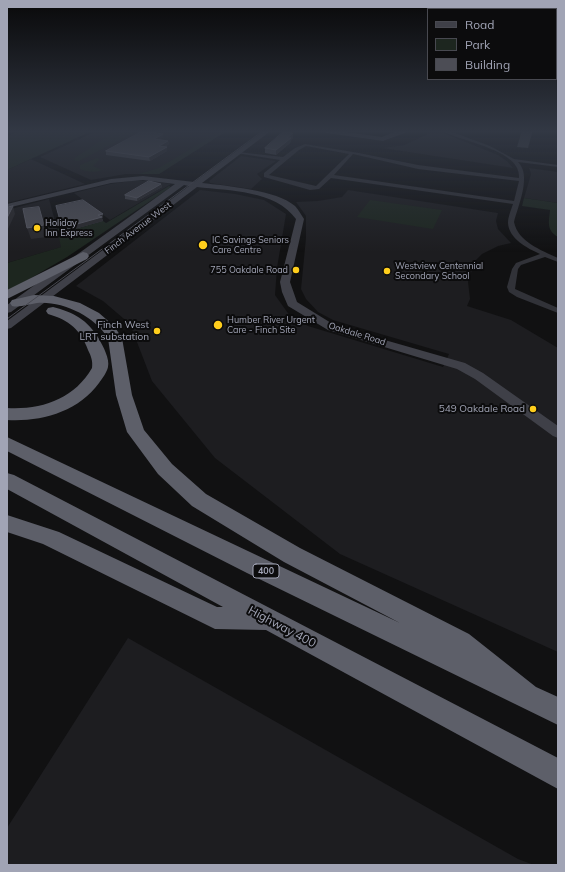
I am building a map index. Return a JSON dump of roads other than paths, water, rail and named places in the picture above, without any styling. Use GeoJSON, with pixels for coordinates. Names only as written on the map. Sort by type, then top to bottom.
{"type":"FeatureCollection","features":[{"type":"Feature","properties":{"kind":"highway"},"geometry":{"type":"LineString","coordinates":[[10,303],[83,256]]}},
{"type":"Feature","properties":{"kind":"highway"},"geometry":{"type":"LineString","coordinates":[[10,303],[72,305],[86,310],[112,331],[115,338],[124,395],[136,432],[165,469],[199,500],[292,555],[460,642],[526,695]]}},
{"type":"Feature","properties":{"kind":"highway"},"geometry":{"type":"LineString","coordinates":[[7,414],[20,415],[52,410],[75,398],[90,384],[100,368],[99,355],[93,338],[86,329],[74,320],[39,303]]}},
{"type":"Feature","properties":{"kind":"highway","name":"400"},"geometry":{"type":"LineString","coordinates":[[7,443],[255,566],[558,711]]}},
{"type":"Feature","properties":{"kind":"highway","name":"Highway 400"},"geometry":{"type":"LineString","coordinates":[[7,480],[558,774]]}},
{"type":"Feature","properties":{"kind":"highway"},"geometry":{"type":"LineString","coordinates":[[7,523],[51,538],[215,618],[269,621]]}},
{"type":"Feature","properties":{"kind":"street","name":"Finch Avenue West"},"geometry":{"type":"LineString","coordinates":[[83,256],[209,171]]}},
{"type":"Feature","properties":{"kind":"street"},"geometry":{"type":"LineString","coordinates":[[272,171],[266,176],[313,188],[320,186],[335,171]]}},
{"type":"Feature","properties":{"kind":"street"},"geometry":{"type":"LineString","coordinates":[[447,171],[521,180]]}},
{"type":"Feature","properties":{"kind":"street"},"geometry":{"type":"LineString","coordinates":[[522,171],[510,223],[512,229],[522,241],[558,260]]}},
{"type":"Feature","properties":{"kind":"street"},"geometry":{"type":"LineString","coordinates":[[330,176],[515,203]]}},
{"type":"Feature","properties":{"kind":"street","name":"Oakdale Road"},"geometry":{"type":"LineString","coordinates":[[7,206],[111,181],[143,178],[190,182],[277,199],[292,208],[300,219],[285,282],[286,292],[292,304],[309,316],[332,328],[461,366],[479,376],[558,432]]}},
{"type":"Feature","properties":{"kind":"street","name":"Finch Avenue West"},"geometry":{"type":"LineString","coordinates":[[7,326],[39,303],[190,182]]}},
{"type":"Feature","properties":{"kind":"street"},"geometry":{"type":"LineString","coordinates":[[546,254],[518,264],[515,269],[511,287],[512,290],[520,296],[540,302],[558,311]]}},
{"type":"Feature","properties":{"kind":"tram line"},"geometry":{"type":"LineString","coordinates":[[7,319],[209,171]]}},
{"type":"Feature","properties":{"kind":"place","name":"Holiday Inn Express"},"geometry":{"type":"Point","coordinates":[37,228]}},
{"type":"Feature","properties":{"kind":"place","name":"IC Savings Seniors Care Centre"},"geometry":{"type":"Point","coordinates":[203,245]}},
{"type":"Feature","properties":{"kind":"place","name":"755 Oakdale Road"},"geometry":{"type":"Point","coordinates":[296,270]}},
{"type":"Feature","properties":{"kind":"place","name":"Westview Centennial Secondary School"},"geometry":{"type":"Point","coordinates":[387,271]}},
{"type":"Feature","properties":{"kind":"place","name":"Humber River Urgent Care - Finch Site"},"geometry":{"type":"Point","coordinates":[218,325]}},
{"type":"Feature","properties":{"kind":"place","name":"Finch West LRT substation"},"geometry":{"type":"Point","coordinates":[157,331]}},
{"type":"Feature","properties":{"kind":"place","name":"549 Oakdale Road"},"geometry":{"type":"Point","coordinates":[533,409]}}]}
